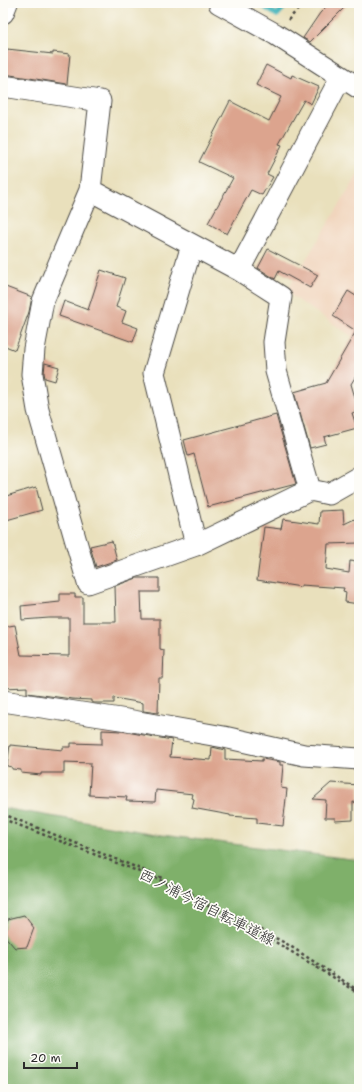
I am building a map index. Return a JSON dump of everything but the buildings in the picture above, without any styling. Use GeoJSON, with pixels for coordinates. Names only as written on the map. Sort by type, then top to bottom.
{"type":"FeatureCollection","features":[{"type":"Feature","properties":{"kind":"street"},"geometry":{"type":"LineString","coordinates":[[3,13],[7,3]]}},
{"type":"Feature","properties":{"kind":"street"},"geometry":{"type":"LineString","coordinates":[[219,3],[275,34],[359,88]]}},
{"type":"Feature","properties":{"kind":"street"},"geometry":{"type":"LineString","coordinates":[[239,270],[341,77]]}},
{"type":"Feature","properties":{"kind":"street"},"geometry":{"type":"LineString","coordinates":[[3,86],[100,101],[90,190],[43,302],[34,349],[32,374],[38,410],[88,583],[196,545],[310,490],[329,494],[359,477]]}},
{"type":"Feature","properties":{"kind":"street"},"geometry":{"type":"LineString","coordinates":[[90,190],[239,270],[281,297],[274,342],[276,371],[310,490]]}},
{"type":"Feature","properties":{"kind":"street"},"geometry":{"type":"LineString","coordinates":[[192,245],[154,373],[196,545]]}},
{"type":"Feature","properties":{"kind":"street"},"geometry":{"type":"LineString","coordinates":[[3,701],[224,737],[304,755],[359,759]]}},
{"type":"Feature","properties":{"kind":"path"},"geometry":{"type":"LineString","coordinates":[[3,814],[158,876],[288,944],[359,992]]}},
{"type":"Feature","properties":{"kind":"path","name":"西ノ浦今宿自転車道線"},"geometry":{"type":"LineString","coordinates":[[3,819],[158,879],[277,943],[359,992]]}},
{"type":"Feature","properties":{"kind":"shaded area"},"geometry":{"type":"Polygon","coordinates":[[[359,173],[359,341],[286,292],[359,173]]]}},
{"type":"Feature","properties":{"kind":"green space"},"geometry":{"type":"Polygon","coordinates":[[[3,808],[162,835],[359,860],[359,1089],[3,1089],[3,808]]]}},
{"type":"Feature","properties":{"kind":"waterway"},"geometry":{"type":"LineString","coordinates":[[258,3],[277,15],[288,3]]}}]}
